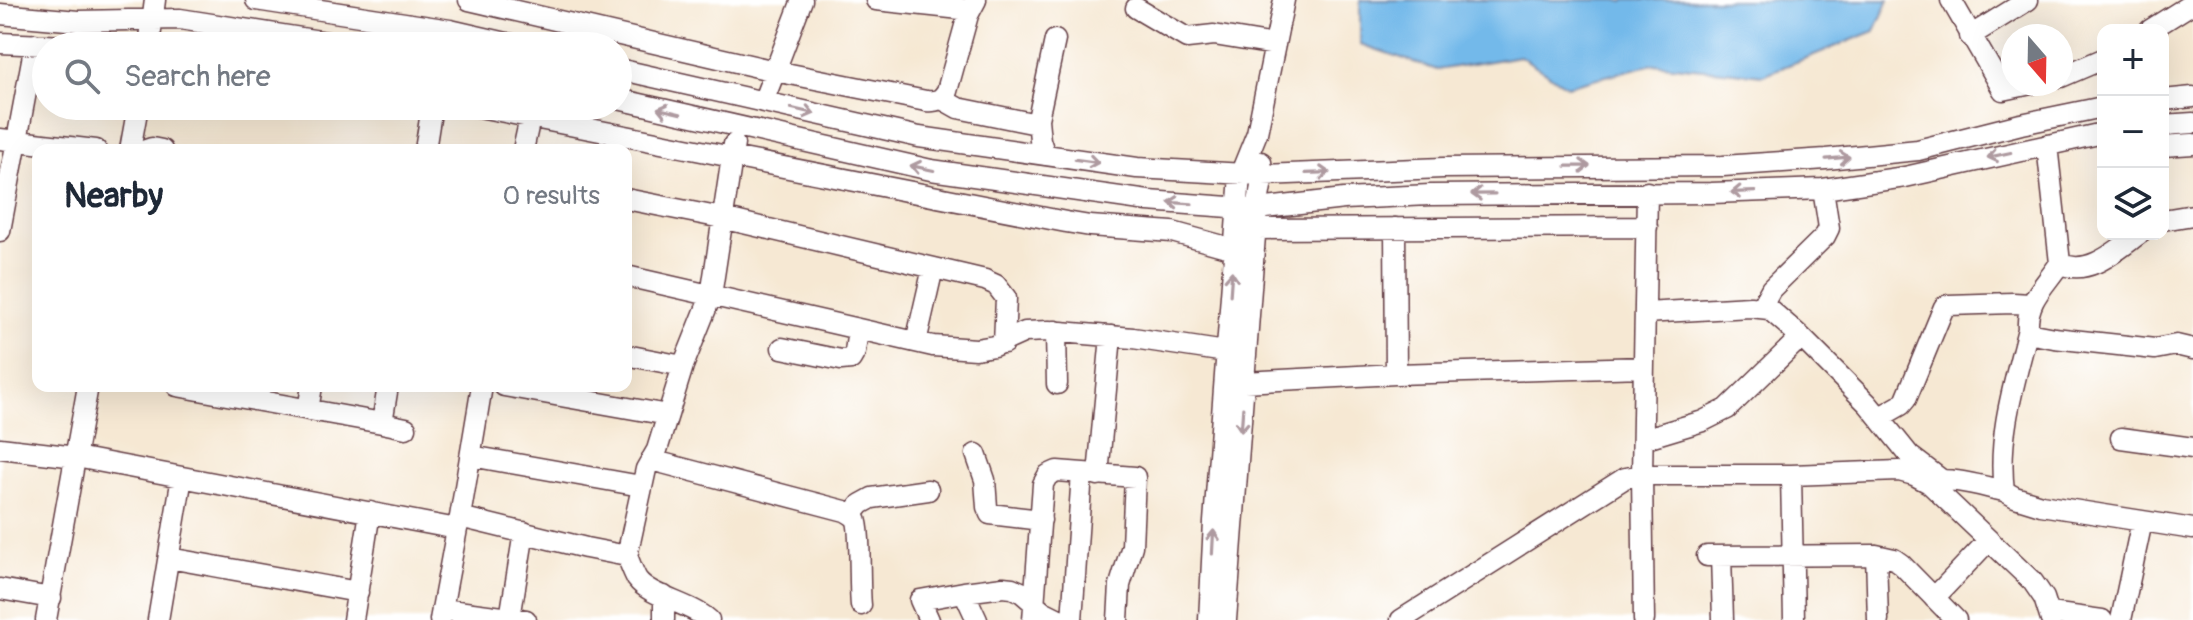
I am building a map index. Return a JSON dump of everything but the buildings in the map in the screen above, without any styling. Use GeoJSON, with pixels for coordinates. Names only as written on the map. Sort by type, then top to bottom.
{"type":"FeatureCollection","features":[{"type":"Feature","properties":{"kind":"street"},"geometry":{"type":"LineString","coordinates":[[256,0],[459,32]]}},
{"type":"Feature","properties":{"kind":"street"},"geometry":{"type":"LineString","coordinates":[[469,0],[607,32]]}},
{"type":"Feature","properties":{"kind":"street"},"geometry":{"type":"LineString","coordinates":[[709,620],[642,585],[627,556],[646,469],[657,450],[683,366],[711,296],[737,126],[775,71],[802,0]]}},
{"type":"Feature","properties":{"kind":"street"},"geometry":{"type":"LineString","coordinates":[[632,38],[926,101],[942,99],[973,5],[876,0]]}},
{"type":"Feature","properties":{"kind":"street"},"geometry":{"type":"LineString","coordinates":[[1209,620],[1250,215],[1240,175],[1257,133],[1284,0]]}},
{"type":"Feature","properties":{"kind":"street"},"geometry":{"type":"LineString","coordinates":[[1951,0],[2001,87]]}},
{"type":"Feature","properties":{"kind":"street"},"geometry":{"type":"LineString","coordinates":[[1970,36],[2028,0]]}},
{"type":"Feature","properties":{"kind":"street"},"geometry":{"type":"LineString","coordinates":[[2160,24],[2193,3]]}},
{"type":"Feature","properties":{"kind":"street"},"geometry":{"type":"LineString","coordinates":[[1136,8],[1187,38],[1214,35],[1275,45]]}},
{"type":"Feature","properties":{"kind":"street"},"geometry":{"type":"LineString","coordinates":[[151,32],[154,10]]}},
{"type":"Feature","properties":{"kind":"street"},"geometry":{"type":"LineString","coordinates":[[0,14],[78,21],[154,10],[180,19],[263,32]]}},
{"type":"Feature","properties":{"kind":"street"},"geometry":{"type":"LineString","coordinates":[[1045,155],[1037,124],[1055,40]]}},
{"type":"Feature","properties":{"kind":"street"},"geometry":{"type":"LineString","coordinates":[[0,43],[32,44]]}},
{"type":"Feature","properties":{"kind":"street"},"geometry":{"type":"LineString","coordinates":[[0,231],[9,140],[32,55]]}},
{"type":"Feature","properties":{"kind":"street"},"geometry":{"type":"LineString","coordinates":[[2073,72],[2097,62]]}},
{"type":"Feature","properties":{"kind":"street"},"geometry":{"type":"LineString","coordinates":[[632,72],[919,137],[1137,168],[1240,175],[1443,168],[1723,166],[1797,161],[1918,150],[2097,108]]}},
{"type":"Feature","properties":{"kind":"street"},"geometry":{"type":"LineString","coordinates":[[2006,96],[2021,124]]}},
{"type":"Feature","properties":{"kind":"street"},"geometry":{"type":"LineString","coordinates":[[2169,99],[2193,97]]}},
{"type":"Feature","properties":{"kind":"street"},"geometry":{"type":"LineString","coordinates":[[942,99],[958,108],[1037,124]]}},
{"type":"Feature","properties":{"kind":"street"},"geometry":{"type":"LineString","coordinates":[[632,102],[931,170],[1250,215],[1395,228],[1647,227]]}},
{"type":"Feature","properties":{"kind":"street"},"geometry":{"type":"LineString","coordinates":[[131,144],[135,120]]}},
{"type":"Feature","properties":{"kind":"street"},"geometry":{"type":"LineString","coordinates":[[426,144],[430,120]]}},
{"type":"Feature","properties":{"kind":"street"},"geometry":{"type":"LineString","coordinates":[[524,144],[530,120]]}},
{"type":"Feature","properties":{"kind":"street"},"geometry":{"type":"LineString","coordinates":[[540,120],[1066,222],[1172,232],[1234,249]]}},
{"type":"Feature","properties":{"kind":"street"},"geometry":{"type":"LineString","coordinates":[[2169,125],[2193,123]]}},
{"type":"Feature","properties":{"kind":"street"},"geometry":{"type":"LineString","coordinates":[[1226,620],[1234,381],[1226,352],[1234,249],[1250,215],[1263,175],[1257,133]]}},
{"type":"Feature","properties":{"kind":"street"},"geometry":{"type":"LineString","coordinates":[[1250,215],[1373,197],[1823,189],[1905,177],[2097,134]]}},
{"type":"Feature","properties":{"kind":"street"},"geometry":{"type":"LineString","coordinates":[[9,140],[44,144]]}},
{"type":"Feature","properties":{"kind":"street"},"geometry":{"type":"LineString","coordinates":[[2169,146],[2193,144]]}},
{"type":"Feature","properties":{"kind":"street"},"geometry":{"type":"LineString","coordinates":[[2004,491],[2003,452],[2011,397],[2028,329],[2027,312],[2060,263],[2047,145]]}},
{"type":"Feature","properties":{"kind":"street"},"geometry":{"type":"LineString","coordinates":[[1761,307],[1771,289],[1825,236],[1829,228],[1823,189]]}},
{"type":"Feature","properties":{"kind":"street"},"geometry":{"type":"LineString","coordinates":[[1644,620],[1642,475],[1647,192]]}},
{"type":"Feature","properties":{"kind":"street"},"geometry":{"type":"LineString","coordinates":[[632,200],[722,218],[985,280],[1002,290],[1006,298],[1004,343]]}},
{"type":"Feature","properties":{"kind":"street"},"geometry":{"type":"LineString","coordinates":[[2169,219],[2193,215]]}},
{"type":"Feature","properties":{"kind":"street"},"geometry":{"type":"LineString","coordinates":[[1395,228],[1396,374]]}},
{"type":"Feature","properties":{"kind":"street"},"geometry":{"type":"LineString","coordinates":[[2060,263],[2069,268],[2086,267],[2131,240]]}},
{"type":"Feature","properties":{"kind":"street"},"geometry":{"type":"LineString","coordinates":[[916,342],[933,268]]}},
{"type":"Feature","properties":{"kind":"street"},"geometry":{"type":"LineString","coordinates":[[632,277],[933,346],[976,349],[1004,343],[1025,332],[1056,331],[1226,352]]}},
{"type":"Feature","properties":{"kind":"street"},"geometry":{"type":"LineString","coordinates":[[1880,417],[1906,399],[1944,307],[2030,304]]}},
{"type":"Feature","properties":{"kind":"street"},"geometry":{"type":"LineString","coordinates":[[1645,313],[1761,307],[1776,313],[1880,417],[1910,456],[2033,582],[2051,616],[2102,620]]}},
{"type":"Feature","properties":{"kind":"street"},"geometry":{"type":"LineString","coordinates":[[782,348],[841,360],[851,359],[858,329]]}},
{"type":"Feature","properties":{"kind":"street"},"geometry":{"type":"LineString","coordinates":[[2028,329],[2033,334],[2054,338],[2155,349],[2176,345],[2193,349]]}},
{"type":"Feature","properties":{"kind":"street"},"geometry":{"type":"LineString","coordinates":[[1056,331],[1057,384]]}},
{"type":"Feature","properties":{"kind":"street"},"geometry":{"type":"LineString","coordinates":[[1072,620],[1111,336]]}},
{"type":"Feature","properties":{"kind":"street"},"geometry":{"type":"LineString","coordinates":[[1643,439],[1703,421],[1727,409],[1801,337]]}},
{"type":"Feature","properties":{"kind":"street"},"geometry":{"type":"LineString","coordinates":[[632,356],[683,366]]}},
{"type":"Feature","properties":{"kind":"street"},"geometry":{"type":"LineString","coordinates":[[1234,381],[1644,367]]}},
{"type":"Feature","properties":{"kind":"street"},"geometry":{"type":"LineString","coordinates":[[46,620],[87,392]]}},
{"type":"Feature","properties":{"kind":"street"},"geometry":{"type":"LineString","coordinates":[[210,392],[406,428]]}},
{"type":"Feature","properties":{"kind":"street"},"geometry":{"type":"LineString","coordinates":[[308,410],[311,392]]}},
{"type":"Feature","properties":{"kind":"street"},"geometry":{"type":"LineString","coordinates":[[382,423],[387,392]]}},
{"type":"Feature","properties":{"kind":"street"},"geometry":{"type":"LineString","coordinates":[[481,392],[441,615],[518,619],[524,532]]}},
{"type":"Feature","properties":{"kind":"street"},"geometry":{"type":"LineString","coordinates":[[538,392],[668,415]]}},
{"type":"Feature","properties":{"kind":"street"},"geometry":{"type":"LineString","coordinates":[[2121,438],[2193,448]]}},
{"type":"Feature","properties":{"kind":"street"},"geometry":{"type":"LineString","coordinates":[[0,448],[76,457],[370,512],[524,532],[627,556]]}},
{"type":"Feature","properties":{"kind":"street"},"geometry":{"type":"LineString","coordinates":[[976,454],[985,480],[990,514],[1041,520]]}},
{"type":"Feature","properties":{"kind":"street"},"geometry":{"type":"LineString","coordinates":[[471,456],[641,486]]}},
{"type":"Feature","properties":{"kind":"street"},"geometry":{"type":"LineString","coordinates":[[651,460],[852,515],[858,529],[861,605]]}},
{"type":"Feature","properties":{"kind":"street"},"geometry":{"type":"LineString","coordinates":[[1034,612],[1043,484],[1048,475],[1057,471],[1135,477],[1132,546],[1120,585],[1118,620]]}},
{"type":"Feature","properties":{"kind":"street"},"geometry":{"type":"LineString","coordinates":[[1401,620],[1617,482],[1642,475],[1899,471],[1935,482],[2004,491],[2041,505],[2193,529]]}},
{"type":"Feature","properties":{"kind":"street"},"geometry":{"type":"LineString","coordinates":[[1791,475],[1794,620]]}},
{"type":"Feature","properties":{"kind":"street"},"geometry":{"type":"LineString","coordinates":[[158,620],[182,477]]}},
{"type":"Feature","properties":{"kind":"street"},"geometry":{"type":"LineString","coordinates":[[852,515],[861,504],[872,498],[928,490]]}},
{"type":"Feature","properties":{"kind":"street"},"geometry":{"type":"LineString","coordinates":[[353,620],[370,512]]}},
{"type":"Feature","properties":{"kind":"street"},"geometry":{"type":"LineString","coordinates":[[2121,620],[2142,521]]}},
{"type":"Feature","properties":{"kind":"street"},"geometry":{"type":"LineString","coordinates":[[1934,598],[1989,540]]}},
{"type":"Feature","properties":{"kind":"street"},"geometry":{"type":"LineString","coordinates":[[1723,620],[1714,556],[1793,555],[1876,555],[1894,559],[1956,620]]}},
{"type":"Feature","properties":{"kind":"street"},"geometry":{"type":"LineString","coordinates":[[1876,555],[1878,620]]}},
{"type":"Feature","properties":{"kind":"street"},"geometry":{"type":"LineString","coordinates":[[169,558],[358,592]]}},
{"type":"Feature","properties":{"kind":"street"},"geometry":{"type":"LineString","coordinates":[[929,620],[920,600],[1003,587],[1021,592],[1034,612],[1061,620]]}},
{"type":"Feature","properties":{"kind":"street"},"geometry":{"type":"LineString","coordinates":[[0,589],[51,598]]}},
{"type":"Feature","properties":{"kind":"street"},"geometry":{"type":"LineString","coordinates":[[964,592],[977,620]]}},
{"type":"Feature","properties":{"kind":"street"},"geometry":{"type":"LineString","coordinates":[[664,596],[664,620]]}},
{"type":"Feature","properties":{"kind":"water"},"geometry":{"type":"Polygon","coordinates":[[[1360,0],[1889,0],[1875,31],[1763,75],[1653,64],[1567,86],[1520,56],[1437,70],[1360,44],[1360,0]]]}}]}
